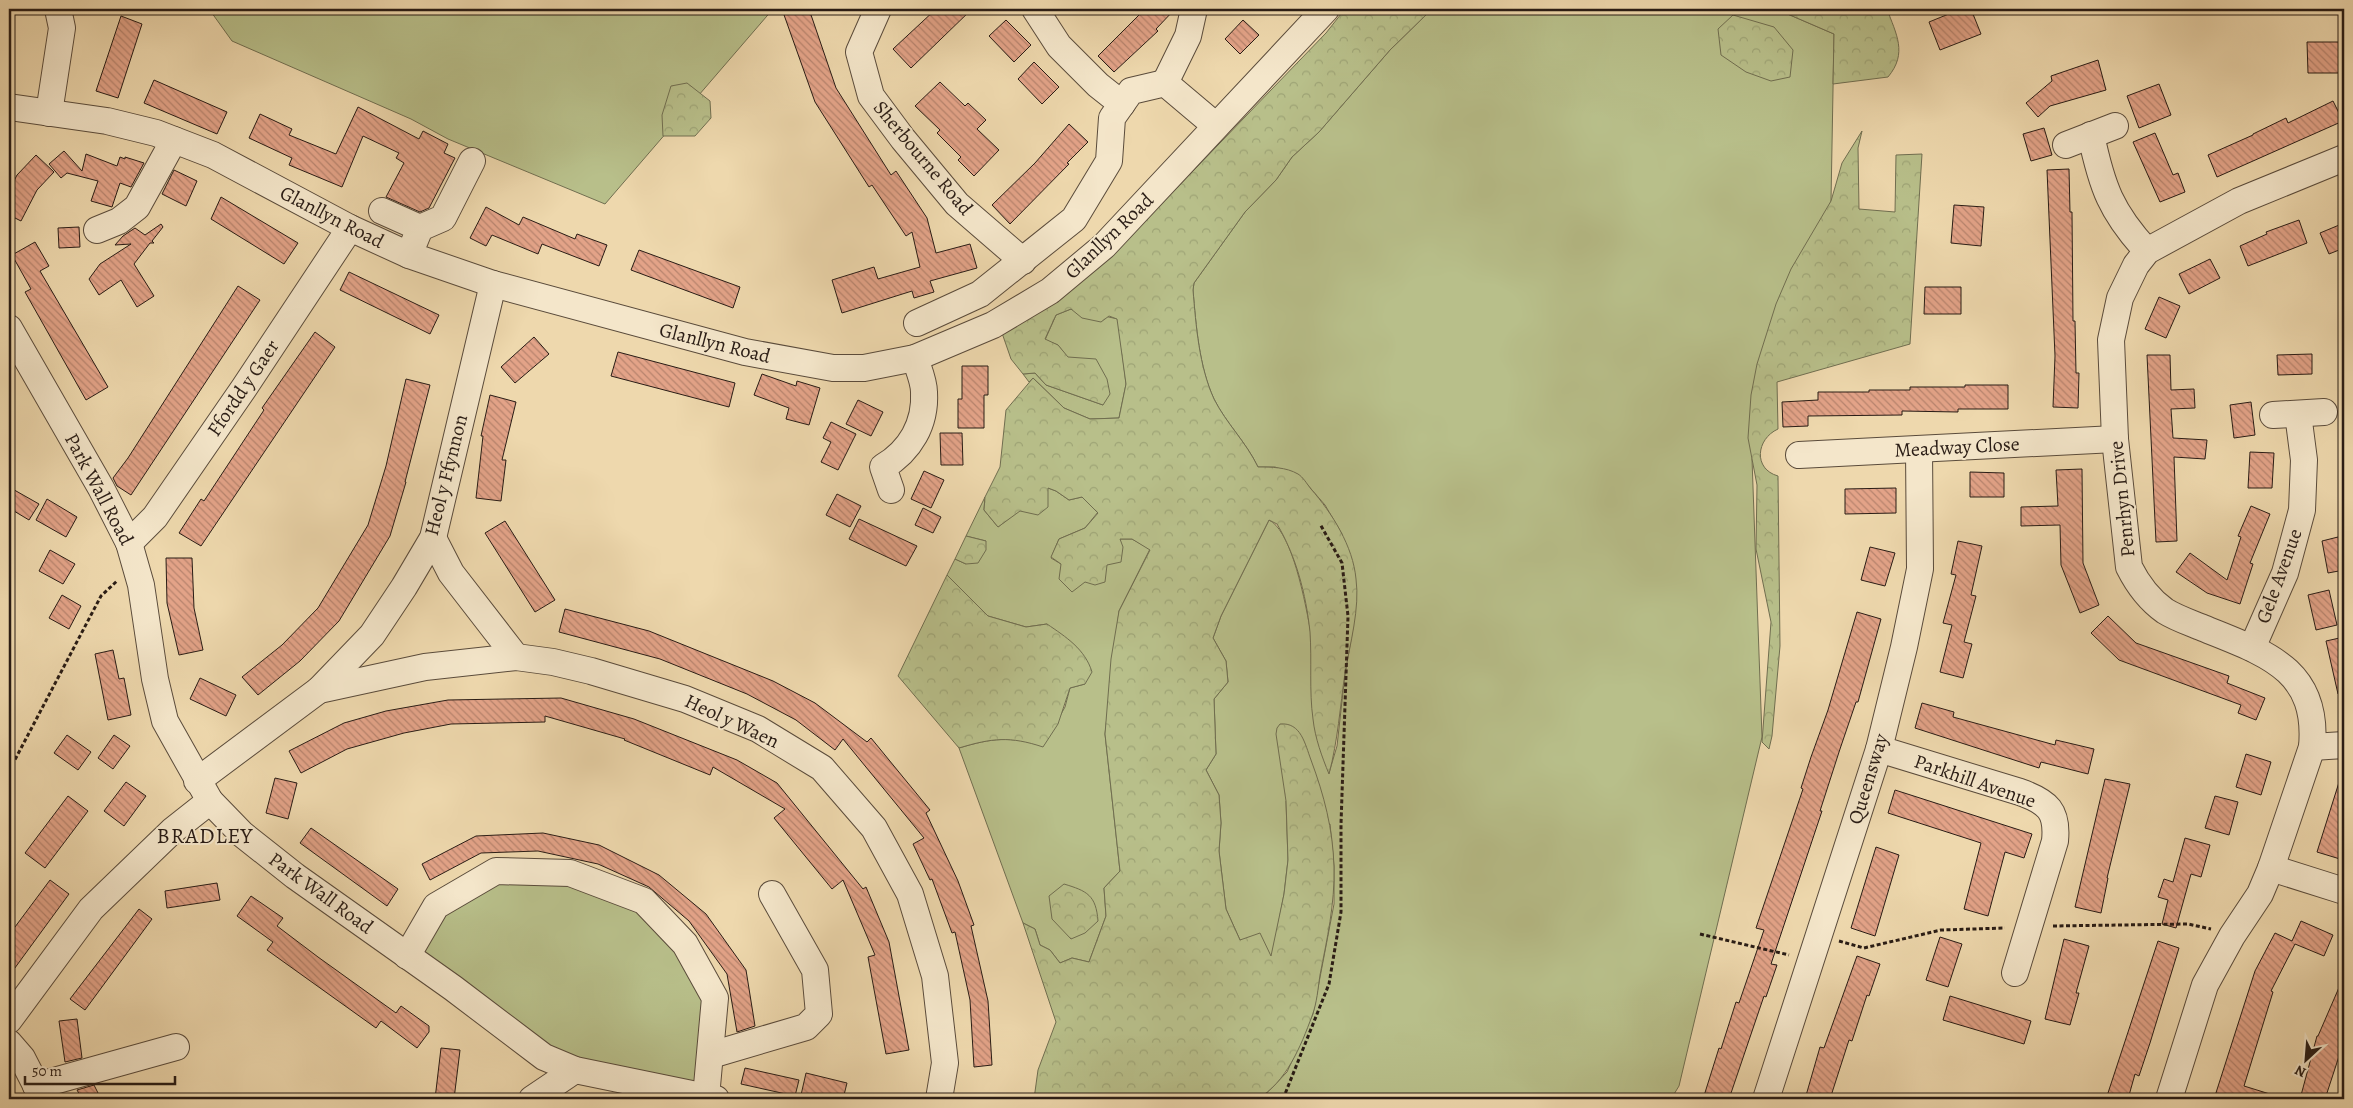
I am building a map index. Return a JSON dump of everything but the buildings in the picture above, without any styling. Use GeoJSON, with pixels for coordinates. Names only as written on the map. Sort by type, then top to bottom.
{"type":"FeatureCollection","features":[{"type":"Feature","properties":{"kind":"street"},"geometry":{"type":"LineString","coordinates":[[49,113],[62,28],[58,9]]}},
{"type":"Feature","properties":{"kind":"street","name":"Sherbourne Road"},"geometry":{"type":"LineString","coordinates":[[878,9],[859,52],[871,96],[903,140],[957,204],[1023,261]]}},
{"type":"Feature","properties":{"kind":"street"},"geometry":{"type":"LineString","coordinates":[[1035,9],[1058,46],[1098,85],[1122,104]]}},
{"type":"Feature","properties":{"kind":"street"},"geometry":{"type":"LineString","coordinates":[[1165,83],[1188,36],[1194,9]]}},
{"type":"Feature","properties":{"kind":"street","name":"Glanllyn Road"},"geometry":{"type":"LineString","coordinates":[[9,107],[107,121],[156,133],[213,154],[350,228],[409,255],[493,284],[717,344],[798,363],[833,368],[864,368],[915,358],[993,325],[1050,291],[1104,246],[1326,9]]}},
{"type":"Feature","properties":{"kind":"street"},"geometry":{"type":"LineString","coordinates":[[916,322],[980,294],[1074,219],[1108,161],[1112,118],[1131,91],[1165,83]]}},
{"type":"Feature","properties":{"kind":"street"},"geometry":{"type":"LineString","coordinates":[[1165,83],[1216,126]]}},
{"type":"Feature","properties":{"kind":"street"},"geometry":{"type":"LineString","coordinates":[[2066,146],[2115,126]]}},
{"type":"Feature","properties":{"kind":"street"},"geometry":{"type":"LineString","coordinates":[[2091,136],[2098,168],[2110,201],[2126,228],[2148,251]]}},
{"type":"Feature","properties":{"kind":"street"},"geometry":{"type":"LineString","coordinates":[[97,230],[119,221],[137,207],[174,140]]}},
{"type":"Feature","properties":{"kind":"street","name":"Penrhyn Drive"},"geometry":{"type":"LineString","coordinates":[[2169,1099],[2205,985],[2232,936],[2260,894],[2271,868],[2312,747],[2314,728],[2312,712],[2296,681],[2283,666],[2269,656],[2252,648],[2166,612],[2138,584],[2129,567],[2115,439],[2111,340],[2115,316],[2136,265],[2148,251],[2239,201],[2344,158]]}},
{"type":"Feature","properties":{"kind":"street"},"geometry":{"type":"LineString","coordinates":[[409,255],[420,228],[443,218],[472,161]]}},
{"type":"Feature","properties":{"kind":"street"},"geometry":{"type":"LineString","coordinates":[[382,211],[420,228]]}},
{"type":"Feature","properties":{"kind":"street","name":"Ffordd y Gaer"},"geometry":{"type":"LineString","coordinates":[[132,553],[350,228]]}},
{"type":"Feature","properties":{"kind":"street","name":"Heol y Ffynnon"},"geometry":{"type":"LineString","coordinates":[[203,791],[319,690],[372,635],[433,538],[493,284]]}},
{"type":"Feature","properties":{"kind":"street","name":"Park Wall Road"},"geometry":{"type":"LineString","coordinates":[[10,335],[101,488],[132,553],[141,585],[155,679],[165,720],[203,791],[242,834],[295,876],[544,1057],[575,1070],[711,1098]]}},
{"type":"Feature","properties":{"kind":"street"},"geometry":{"type":"LineString","coordinates":[[882,473],[910,446],[918,428],[924,406],[924,390],[915,358]]}},
{"type":"Feature","properties":{"kind":"street","name":"Gele Avenue"},"geometry":{"type":"LineString","coordinates":[[2252,648],[2285,572],[2302,510],[2304,460],[2286,414],[2324,412]]}},
{"type":"Feature","properties":{"kind":"street","name":"Meadway Close"},"geometry":{"type":"LineString","coordinates":[[1799,455],[2115,439]]}},
{"type":"Feature","properties":{"kind":"street","name":"Queensway"},"geometry":{"type":"LineString","coordinates":[[1766,1099],[1879,749],[1920,569],[1919,449]]}},
{"type":"Feature","properties":{"kind":"street"},"geometry":{"type":"LineString","coordinates":[[433,538],[451,573],[516,657]]}},
{"type":"Feature","properties":{"kind":"street","name":"Heol y Waen"},"geometry":{"type":"LineString","coordinates":[[319,690],[425,667],[516,657],[591,671],[685,698],[758,729],[822,768],[874,828],[910,894],[935,976],[945,1063],[939,1099]]}},
{"type":"Feature","properties":{"kind":"street"},"geometry":{"type":"LineString","coordinates":[[2312,747],[2344,745]]}},
{"type":"Feature","properties":{"kind":"street","name":"Parkhill Avenue"},"geometry":{"type":"LineString","coordinates":[[1879,749],[2037,798],[2051,810],[2056,826],[2055,842],[2015,973]]}},
{"type":"Feature","properties":{"kind":"street"},"geometry":{"type":"LineString","coordinates":[[9,1020],[91,908],[172,831],[203,791]]}},
{"type":"Feature","properties":{"kind":"street"},"geometry":{"type":"LineString","coordinates":[[2271,868],[2344,890]]}},
{"type":"Feature","properties":{"kind":"street"},"geometry":{"type":"LineString","coordinates":[[407,956],[436,906],[496,871],[570,873],[644,901],[685,944],[716,998],[711,1055],[711,1098]]}},
{"type":"Feature","properties":{"kind":"street"},"geometry":{"type":"LineString","coordinates":[[711,1055],[806,1027],[819,1014],[815,970],[772,894]]}},
{"type":"Feature","properties":{"kind":"street"},"geometry":{"type":"LineString","coordinates":[[9,1043],[22,1058],[40,1093],[176,1046]]}},
{"type":"Feature","properties":{"kind":"street"},"geometry":{"type":"LineString","coordinates":[[532,1099],[575,1070]]}},
{"type":"Feature","properties":{"kind":"path"},"geometry":{"type":"LineString","coordinates":[[1283,1099],[1329,984],[1341,912],[1341,824],[1348,616],[1342,563],[1320,524]]}},
{"type":"Feature","properties":{"kind":"path"},"geometry":{"type":"LineString","coordinates":[[9,771],[101,596],[132,553]]}},
{"type":"Feature","properties":{"kind":"path"},"geometry":{"type":"LineString","coordinates":[[1700,934],[1811,960]]}},
{"type":"Feature","properties":{"kind":"green space"},"geometry":{"type":"Polygon","coordinates":[[[209,9],[773,9],[605,204],[448,139],[411,119],[232,41],[209,9]]]}},
{"type":"Feature","properties":{"kind":"green space"},"geometry":{"type":"Polygon","coordinates":[[[1345,9],[1432,9],[1390,50],[1319,132],[1292,157],[1276,180],[1245,212],[1194,283],[1193,290],[1202,360],[1209,386],[1219,408],[1248,449],[1258,467],[1289,470],[1298,474],[1303,479],[1334,519],[1351,554],[1354,567],[1357,590],[1356,614],[1345,673],[1337,736],[1329,774],[1319,747],[1313,719],[1310,632],[1306,604],[1295,562],[1277,524],[1269,520],[1221,616],[1213,638],[1226,661],[1228,682],[1214,699],[1216,754],[1206,770],[1219,795],[1221,823],[1219,851],[1226,909],[1240,940],[1260,933],[1271,956],[1284,894],[1288,860],[1286,801],[1276,734],[1280,724],[1287,724],[1293,727],[1301,735],[1307,747],[1324,799],[1332,839],[1334,881],[1330,921],[1314,1011],[1308,1028],[1284,1074],[1276,1084],[1257,1099],[1034,1099],[1038,1070],[1056,1022],[1023,923],[1035,929],[1040,945],[1050,950],[1060,963],[1072,958],[1089,962],[1106,916],[1104,888],[1120,871],[1105,734],[1111,659],[1119,611],[1150,550],[1132,539],[1120,539],[1123,547],[1121,562],[1107,565],[1105,582],[1095,585],[1085,582],[1072,592],[1059,579],[1061,564],[1051,557],[1059,539],[1085,528],[1098,513],[1082,497],[1069,500],[1048,488],[1048,507],[1038,515],[1020,511],[998,527],[984,510],[985,497],[1000,467],[1006,410],[1033,378],[1064,408],[1090,419],[1119,418],[1126,384],[1117,319],[1109,316],[1101,322],[1082,318],[1071,309],[1056,315],[1045,339],[1058,345],[1068,357],[1096,359],[1107,379],[1110,394],[1103,405],[1046,385],[1035,373],[1023,374],[1011,359],[1002,333],[1111,256],[1326,33],[1345,9]]]}},
{"type":"Feature","properties":{"kind":"green space"},"geometry":{"type":"Polygon","coordinates":[[[1432,9],[1776,9],[1834,34],[1831,201],[1752,459],[1762,737],[1679,1086],[1671,1099],[1257,1099],[1264,1096],[1287,1072],[1313,1014],[1334,904],[1334,866],[1330,824],[1286,801],[1288,860],[1284,894],[1272,957],[1240,940],[1226,909],[1219,851],[1221,823],[1219,795],[1206,770],[1216,754],[1214,699],[1228,682],[1226,661],[1213,638],[1221,616],[1269,520],[1283,534],[1294,561],[1304,596],[1318,678],[1329,773],[1337,746],[1345,674],[1353,628],[1342,534],[1325,505],[1299,475],[1275,467],[1258,467],[1214,399],[1205,373],[1199,346],[1195,317],[1194,283],[1245,212],[1276,180],[1292,157],[1319,132],[1390,50],[1432,9]]]}},
{"type":"Feature","properties":{"kind":"green space"},"geometry":{"type":"Polygon","coordinates":[[[1776,9],[1887,9],[1897,35],[1898,60],[1888,77],[1833,84],[1834,34],[1776,9]]]}},
{"type":"Feature","properties":{"kind":"green space"},"geometry":{"type":"Polygon","coordinates":[[[1733,15],[1774,27],[1793,50],[1790,77],[1771,81],[1746,72],[1721,55],[1718,29],[1733,15]]]}},
{"type":"Feature","properties":{"kind":"green space"},"geometry":{"type":"Polygon","coordinates":[[[687,83],[710,101],[711,118],[695,136],[663,136],[662,115],[671,86],[687,83]]]}},
{"type":"Feature","properties":{"kind":"green space"},"geometry":{"type":"Polygon","coordinates":[[[1862,131],[1858,148],[1859,209],[1895,212],[1896,155],[1922,154],[1910,344],[1777,382],[1778,429],[1765,440],[1760,454],[1764,467],[1778,476],[1780,646],[1772,736],[1769,749],[1762,742],[1771,622],[1756,549],[1757,485],[1748,438],[1751,395],[1757,364],[1776,304],[1791,269],[1831,201],[1842,163],[1862,131]]]}},
{"type":"Feature","properties":{"kind":"green space"},"geometry":{"type":"Polygon","coordinates":[[[1071,309],[1118,319],[1126,384],[1119,418],[1090,419],[1064,408],[1033,378],[1029,382],[1023,374],[1035,373],[1046,385],[1103,405],[1058,345],[1045,340],[1056,315],[1071,309]]]}},
{"type":"Feature","properties":{"kind":"green space"},"geometry":{"type":"Polygon","coordinates":[[[1048,488],[1069,500],[1082,497],[1098,512],[1085,528],[1059,539],[1051,558],[1061,564],[1107,565],[1120,539],[1132,539],[1150,549],[1119,611],[1105,734],[1120,871],[1104,888],[1106,916],[1089,962],[1072,958],[1060,963],[1050,950],[1040,945],[1035,929],[1023,923],[959,748],[991,740],[1021,741],[1043,746],[1065,707],[1070,688],[1085,684],[1047,624],[1026,627],[988,616],[947,575],[955,559],[966,564],[986,541],[966,536],[985,497],[984,510],[998,527],[1048,488]]]}},
{"type":"Feature","properties":{"kind":"green space"},"geometry":{"type":"Polygon","coordinates":[[[966,536],[986,541],[986,550],[978,563],[966,564],[955,559],[966,536]]]}},
{"type":"Feature","properties":{"kind":"green space"},"geometry":{"type":"Polygon","coordinates":[[[947,575],[988,616],[1026,627],[1047,624],[1074,644],[1089,664],[1092,672],[1085,684],[1070,688],[1058,724],[1043,747],[1021,741],[991,740],[959,748],[898,676],[947,575]]]}},
{"type":"Feature","properties":{"kind":"green space"},"geometry":{"type":"Polygon","coordinates":[[[496,871],[644,901],[715,998],[706,1097],[575,1070],[407,956],[436,906],[496,871]]]}},
{"type":"Feature","properties":{"kind":"green space"},"geometry":{"type":"Polygon","coordinates":[[[1064,884],[1089,895],[1097,912],[1098,921],[1085,933],[1071,939],[1052,919],[1049,896],[1064,884]]]}},
{"type":"Feature","properties":{"kind":"district","name":"BRADLEY"},"geometry":{"type":"Point","coordinates":[205,836]}}]}
